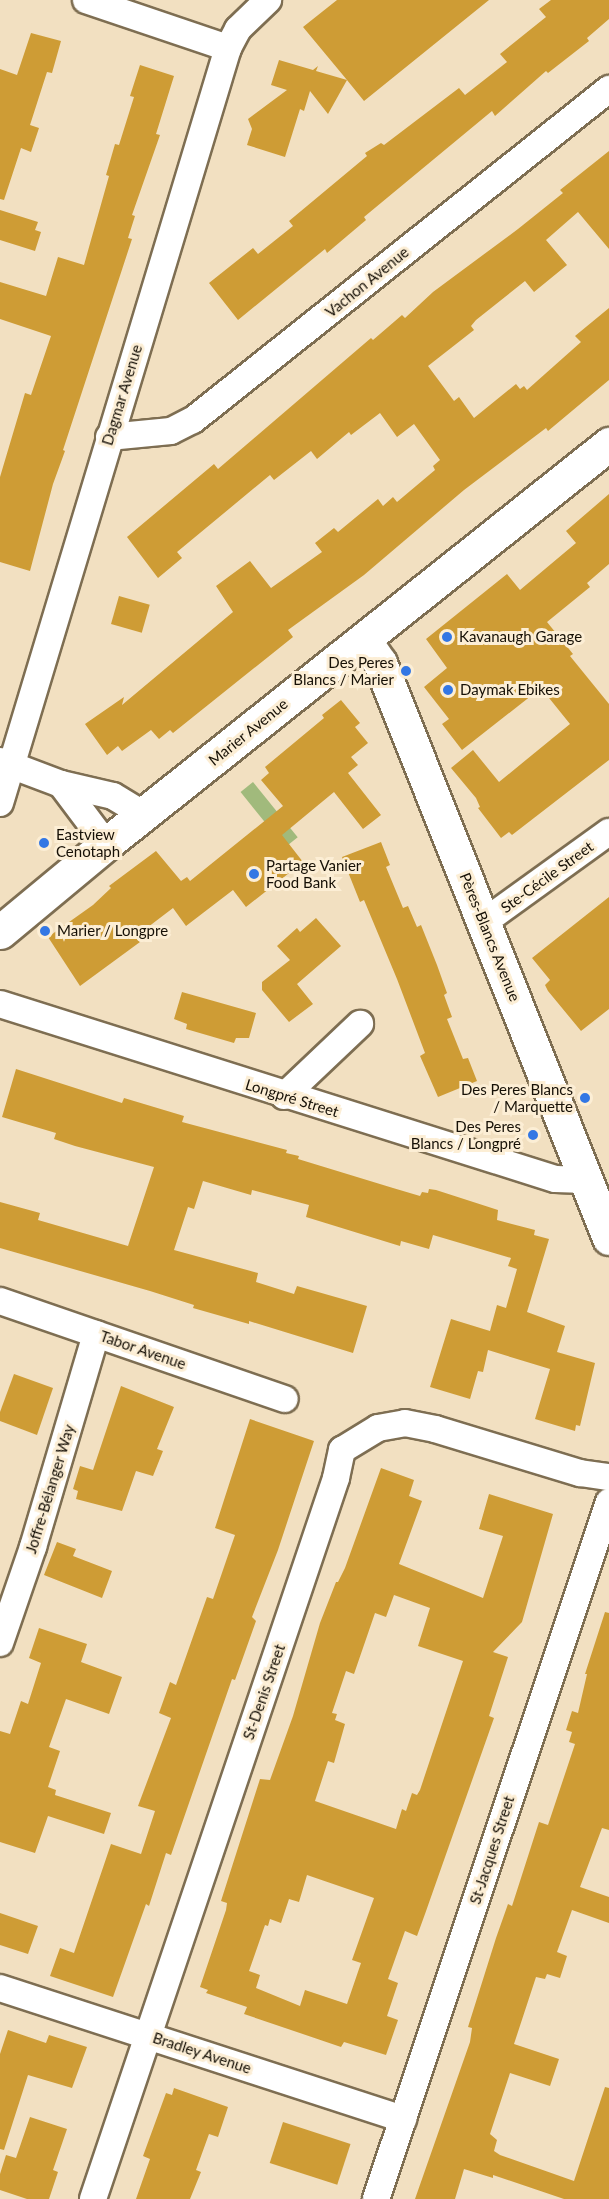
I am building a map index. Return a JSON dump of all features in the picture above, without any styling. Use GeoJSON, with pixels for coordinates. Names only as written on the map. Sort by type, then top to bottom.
{"type":"FeatureCollection","features":[{"type":"Feature","properties":{"kind":"street"},"geometry":{"type":"LineString","coordinates":[[86,0],[129,7],[228,48]]}},
{"type":"Feature","properties":{"kind":"street","name":"Dagmar Avenue"},"geometry":{"type":"LineString","coordinates":[[0,803],[5,763],[109,437],[228,48],[238,29],[268,0]]}},
{"type":"Feature","properties":{"kind":"street","name":"Vachon Avenue"},"geometry":{"type":"LineString","coordinates":[[109,437],[171,431],[193,420],[609,88]]}},
{"type":"Feature","properties":{"kind":"street","name":"Marier Avenue"},"geometry":{"type":"LineString","coordinates":[[0,932],[106,844],[609,444]]}},
{"type":"Feature","properties":{"kind":"street","name":"Pères-Blancs Avenue"},"geometry":{"type":"LineString","coordinates":[[364,640],[380,663],[586,1180],[606,1221]]}},
{"type":"Feature","properties":{"kind":"street"},"geometry":{"type":"LineString","coordinates":[[5,763],[61,784],[113,796],[145,815]]}},
{"type":"Feature","properties":{"kind":"street"},"geometry":{"type":"LineString","coordinates":[[61,784],[106,844]]}},
{"type":"Feature","properties":{"kind":"street","name":"Ste-Cécile Street"},"geometry":{"type":"LineString","coordinates":[[484,922],[609,832]]}},
{"type":"Feature","properties":{"kind":"street","name":"Longpré Street"},"geometry":{"type":"LineString","coordinates":[[0,1004],[284,1096],[555,1179],[586,1180]]}},
{"type":"Feature","properties":{"kind":"street"},"geometry":{"type":"LineString","coordinates":[[284,1096],[360,1024]]}},
{"type":"Feature","properties":{"kind":"street","name":"Tabor Avenue"},"geometry":{"type":"LineString","coordinates":[[0,1300],[285,1399]]}},
{"type":"Feature","properties":{"kind":"street","name":"Joffre-Bélanger Way"},"geometry":{"type":"LineString","coordinates":[[0,1643],[33,1547],[96,1334]]}},
{"type":"Feature","properties":{"kind":"street","name":"St-Denis Street"},"geometry":{"type":"LineString","coordinates":[[93,2199],[336,1478],[342,1450],[378,1428],[405,1423],[580,1473],[609,1477]]}},
{"type":"Feature","properties":{"kind":"street","name":"St-Jacques Street"},"geometry":{"type":"LineString","coordinates":[[376,2199],[609,1502]]}},
{"type":"Feature","properties":{"kind":"street","name":"Bradley Avenue"},"geometry":{"type":"LineString","coordinates":[[0,1988],[403,2119]]}},
{"type":"Feature","properties":{"kind":"green space"},"geometry":{"type":"Polygon","coordinates":[[[253,782],[298,837],[285,847],[241,792],[253,782]]]}},
{"type":"Feature","properties":{"kind":"building"},"geometry":{"type":"Polygon","coordinates":[[[337,0],[489,0],[364,101],[303,27],[337,0]]]}},
{"type":"Feature","properties":{"kind":"building"},"geometry":{"type":"Polygon","coordinates":[[[551,0],[609,0],[609,19],[587,38],[589,41],[548,73],[546,71],[495,116],[492,111],[364,217],[366,220],[327,253],[325,249],[238,320],[209,283],[253,248],[258,254],[293,226],[289,221],[367,156],[365,153],[381,143],[384,145],[459,88],[465,95],[507,62],[500,54],[546,17],[539,9],[551,0]]]}},
{"type":"Feature","properties":{"kind":"building"},"geometry":{"type":"Polygon","coordinates":[[[31,33],[61,41],[52,73],[47,72],[30,125],[39,128],[31,152],[21,148],[4,200],[0,199],[0,69],[17,75],[31,33]]]}},
{"type":"Feature","properties":{"kind":"building"},"geometry":{"type":"Polygon","coordinates":[[[279,60],[313,70],[318,66],[316,71],[347,80],[328,114],[310,91],[304,111],[300,109],[285,157],[247,145],[252,129],[248,119],[287,90],[271,85],[279,60]]]}},
{"type":"Feature","properties":{"kind":"building"},"geometry":{"type":"Polygon","coordinates":[[[140,65],[174,76],[156,134],[160,135],[132,215],[135,216],[128,238],[132,239],[63,450],[65,451],[53,484],[30,571],[0,562],[0,477],[25,393],[31,395],[51,336],[0,319],[0,282],[46,296],[58,257],[84,265],[109,176],[106,175],[115,144],[119,145],[134,97],[130,96],[140,65]]]}},
{"type":"Feature","properties":{"kind":"building"},"geometry":{"type":"Polygon","coordinates":[[[609,151],[609,249],[578,212],[546,240],[567,265],[534,292],[525,281],[476,320],[471,326],[474,330],[428,366],[454,401],[459,397],[474,418],[516,384],[520,389],[524,386],[527,390],[581,342],[575,336],[609,308],[609,380],[548,431],[546,428],[464,490],[364,575],[288,630],[293,637],[173,733],[170,730],[159,739],[151,730],[122,751],[118,746],[107,755],[85,724],[124,697],[122,705],[233,612],[216,586],[250,561],[271,588],[322,552],[315,543],[334,528],[338,532],[378,499],[383,506],[393,497],[397,502],[435,470],[433,466],[440,460],[414,424],[397,437],[380,413],[351,435],[349,432],[317,459],[311,451],[274,480],[270,475],[177,552],[182,558],[158,578],[127,537],[214,464],[218,469],[371,338],[373,340],[402,315],[405,318],[433,292],[563,193],[560,190],[609,151]]]}},
{"type":"Feature","properties":{"kind":"building"},"geometry":{"type":"Polygon","coordinates":[[[0,210],[38,222],[35,230],[41,232],[35,251],[0,240],[0,210]]]}},
{"type":"Feature","properties":{"kind":"building"},"geometry":{"type":"Polygon","coordinates":[[[609,494],[609,564],[587,583],[590,587],[547,622],[573,654],[570,656],[609,704],[609,760],[512,835],[509,832],[501,838],[478,808],[480,807],[476,798],[451,768],[473,750],[499,782],[570,724],[541,688],[462,750],[442,724],[449,719],[424,687],[447,668],[426,639],[507,574],[520,590],[576,543],[566,531],[609,494]]]}},
{"type":"Feature","properties":{"kind":"building"},"geometry":{"type":"Polygon","coordinates":[[[119,596],[150,605],[142,633],[111,624],[119,596]]]}},
{"type":"Feature","properties":{"kind":"building"},"geometry":{"type":"Polygon","coordinates":[[[341,700],[360,723],[355,727],[368,743],[351,757],[358,765],[348,773],[381,815],[363,829],[334,792],[282,835],[303,862],[246,907],[233,890],[186,926],[173,908],[135,937],[140,942],[80,986],[48,937],[93,905],[111,888],[109,886],[156,851],[181,881],[187,877],[190,881],[283,806],[261,780],[269,773],[265,767],[324,718],[322,715],[341,700]]]}},
{"type":"Feature","properties":{"kind":"building"},"geometry":{"type":"Polygon","coordinates":[[[381,842],[390,865],[386,867],[403,908],[408,906],[417,927],[421,925],[447,993],[444,995],[452,1017],[447,1019],[463,1059],[468,1058],[477,1081],[438,1097],[420,1056],[425,1053],[397,979],[364,900],[360,902],[342,857],[381,842]]]}},
{"type":"Feature","properties":{"kind":"building"},"geometry":{"type":"Polygon","coordinates":[[[609,897],[609,1009],[581,1031],[548,991],[545,985],[550,980],[532,958],[609,897]]]}},
{"type":"Feature","properties":{"kind":"building"},"geometry":{"type":"Polygon","coordinates":[[[316,918],[341,946],[297,984],[313,1004],[289,1022],[262,990],[262,982],[290,960],[277,946],[297,928],[300,932],[316,918]]]}},
{"type":"Feature","properties":{"kind":"building"},"geometry":{"type":"Polygon","coordinates":[[[182,992],[256,1013],[249,1038],[236,1038],[234,1043],[186,1029],[187,1024],[174,1019],[182,992]]]}},
{"type":"Feature","properties":{"kind":"building"},"geometry":{"type":"Polygon","coordinates":[[[16,1069],[122,1103],[124,1098],[184,1116],[182,1122],[287,1150],[286,1153],[299,1156],[298,1159],[420,1196],[422,1192],[428,1193],[429,1189],[436,1190],[498,1210],[497,1220],[535,1230],[534,1235],[549,1239],[527,1312],[565,1326],[557,1352],[595,1363],[580,1426],[576,1425],[575,1431],[535,1419],[550,1369],[488,1350],[483,1372],[478,1371],[470,1399],[430,1387],[451,1319],[490,1331],[497,1305],[506,1308],[517,1269],[508,1266],[511,1258],[433,1235],[429,1249],[401,1241],[400,1246],[306,1217],[309,1205],[252,1190],[251,1195],[203,1181],[194,1209],[188,1207],[174,1250],[258,1273],[256,1282],[294,1294],[297,1286],[367,1306],[353,1353],[249,1321],[249,1324],[193,1308],[194,1305],[150,1291],[0,1248],[0,1202],[40,1213],[38,1220],[128,1246],[154,1167],[75,1146],[54,1139],[56,1133],[2,1117],[16,1069]]]}},
{"type":"Feature","properties":{"kind":"building"},"geometry":{"type":"Polygon","coordinates":[[[14,1374],[53,1388],[37,1435],[0,1421],[0,1412],[14,1374]]]}},
{"type":"Feature","properties":{"kind":"building"},"geometry":{"type":"Polygon","coordinates":[[[121,1386],[174,1407],[157,1449],[163,1451],[153,1476],[136,1471],[122,1511],[76,1499],[78,1491],[73,1489],[80,1466],[93,1470],[121,1386]]]}},
{"type":"Feature","properties":{"kind":"building"},"geometry":{"type":"Polygon","coordinates":[[[250,1419],[314,1441],[278,1550],[252,1617],[256,1621],[235,1680],[232,1679],[171,1855],[166,1853],[149,1906],[146,1904],[113,1997],[50,1976],[60,1948],[74,1953],[111,1844],[141,1854],[155,1811],[138,1806],[171,1718],[159,1713],[170,1682],[176,1685],[207,1597],[213,1599],[235,1535],[215,1528],[250,1419]]]}},
{"type":"Feature","properties":{"kind":"building"},"geometry":{"type":"Polygon","coordinates":[[[381,1468],[414,1480],[409,1496],[422,1501],[399,1564],[483,1598],[503,1536],[479,1529],[489,1494],[553,1514],[522,1622],[493,1652],[508,1657],[489,1716],[494,1718],[425,1914],[417,1936],[405,1931],[388,1979],[398,1983],[387,2016],[398,2020],[386,2055],[344,2042],[341,2047],[244,2014],[247,2007],[206,1993],[208,1990],[200,1987],[226,1910],[227,1903],[221,1901],[260,1779],[270,1780],[293,1716],[320,1623],[336,1582],[345,1568],[381,1468]],[[394,1595],[386,1617],[375,1613],[354,1674],[346,1671],[332,1713],[337,1714],[335,1720],[345,1724],[334,1763],[328,1761],[315,1801],[396,1829],[402,1809],[406,1811],[412,1793],[417,1795],[420,1790],[463,1661],[418,1646],[430,1608],[394,1595]],[[307,1875],[299,1902],[289,1899],[281,1923],[270,1919],[268,1926],[265,1925],[249,1971],[260,1975],[256,1988],[300,2006],[305,1990],[347,2004],[361,1963],[352,1960],[374,1898],[307,1875]]]}},
{"type":"Feature","properties":{"kind":"building"},"geometry":{"type":"Polygon","coordinates":[[[57,1542],[76,1549],[73,1556],[112,1571],[102,1598],[44,1575],[57,1542]]]}},
{"type":"Feature","properties":{"kind":"building"},"geometry":{"type":"Polygon","coordinates":[[[605,1612],[609,1613],[609,1830],[602,1828],[580,1887],[609,1897],[609,1923],[572,1910],[557,1952],[567,1956],[560,1978],[547,1974],[545,1979],[536,1977],[514,2044],[559,2059],[550,2086],[510,2073],[490,2134],[497,2140],[494,2151],[500,2155],[574,2181],[605,2087],[609,2088],[609,2199],[564,2199],[493,2175],[493,2178],[464,2169],[455,2199],[415,2199],[470,2042],[472,2028],[468,2027],[496,1938],[508,1904],[512,1906],[539,1822],[548,1825],[575,1744],[569,1742],[572,1732],[566,1730],[572,1711],[578,1713],[587,1674],[585,1674],[605,1612]]]}},
{"type":"Feature","properties":{"kind":"building"},"geometry":{"type":"Polygon","coordinates":[[[39,1628],[87,1644],[81,1662],[122,1677],[109,1714],[66,1699],[49,1747],[60,1751],[48,1787],[56,1790],[55,1795],[111,1813],[104,1834],[48,1816],[35,1853],[0,1842],[0,1731],[10,1734],[21,1701],[28,1704],[41,1663],[29,1658],[39,1628]]]}},
{"type":"Feature","properties":{"kind":"building"},"geometry":{"type":"Polygon","coordinates":[[[0,1913],[38,1926],[28,1954],[0,1945],[0,1913]]]}},
{"type":"Feature","properties":{"kind":"building"},"geometry":{"type":"Polygon","coordinates":[[[8,2030],[46,2043],[49,2035],[87,2047],[72,2088],[28,2075],[4,2150],[0,2149],[0,2054],[8,2030]]]}},
{"type":"Feature","properties":{"kind":"building"},"geometry":{"type":"Polygon","coordinates":[[[174,2088],[228,2107],[218,2137],[209,2134],[196,2170],[201,2172],[190,2199],[136,2199],[150,2159],[143,2156],[166,2093],[172,2095],[174,2088]]]}},
{"type":"Feature","properties":{"kind":"building"},"geometry":{"type":"Polygon","coordinates":[[[30,2117],[67,2129],[53,2170],[58,2172],[49,2199],[27,2199],[0,2190],[0,2174],[6,2155],[16,2158],[30,2117]]]}},
{"type":"Feature","properties":{"kind":"building"},"geometry":{"type":"Polygon","coordinates":[[[283,2122],[351,2144],[337,2185],[270,2163],[283,2122]]]}},
{"type":"Feature","properties":{"kind":"place","name":"Kavanaugh Garage"},"geometry":{"type":"Point","coordinates":[447,637]}},
{"type":"Feature","properties":{"kind":"place","name":"Des Peres Blancs / Marier"},"geometry":{"type":"Point","coordinates":[406,671]}},
{"type":"Feature","properties":{"kind":"place","name":"Daymak Ebikes"},"geometry":{"type":"Point","coordinates":[448,690]}},
{"type":"Feature","properties":{"kind":"place","name":"Eastview Cenotaph"},"geometry":{"type":"Point","coordinates":[44,843]}},
{"type":"Feature","properties":{"kind":"place","name":"Partage Vanier Food Bank"},"geometry":{"type":"Point","coordinates":[254,874]}},
{"type":"Feature","properties":{"kind":"place","name":"Marier / Longpre"},"geometry":{"type":"Point","coordinates":[45,931]}},
{"type":"Feature","properties":{"kind":"place","name":"Des Peres Blancs / Marquette"},"geometry":{"type":"Point","coordinates":[585,1098]}},
{"type":"Feature","properties":{"kind":"place","name":"Des Peres Blancs / Longpré"},"geometry":{"type":"Point","coordinates":[533,1135]}}]}
